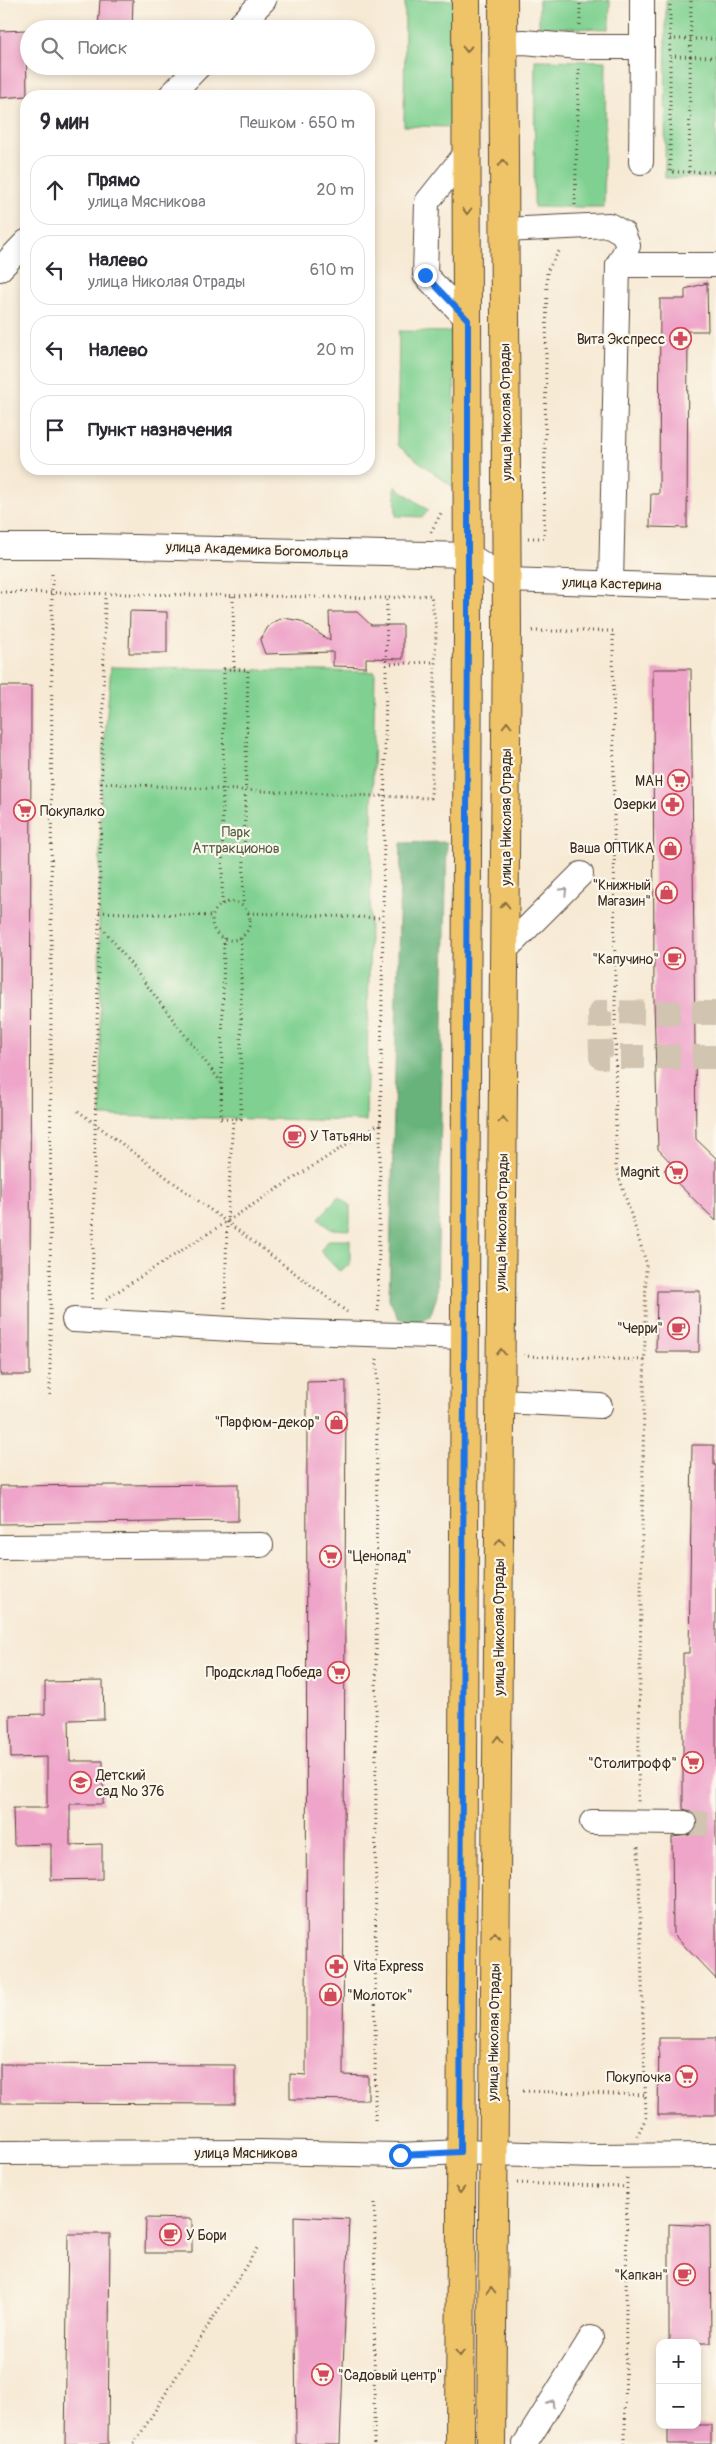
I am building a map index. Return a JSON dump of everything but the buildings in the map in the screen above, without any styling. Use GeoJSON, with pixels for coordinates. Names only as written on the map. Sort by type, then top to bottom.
{"type":"FeatureCollection","features":[{"type":"Feature","properties":{"kind":"main road"},"geometry":{"type":"LineString","coordinates":[[460,2444],[468,555],[466,0]]}},
{"type":"Feature","properties":{"kind":"main road","name":"улица Николая Отрады"},"geometry":{"type":"LineString","coordinates":[[491,2444],[507,580],[503,0]]}},
{"type":"Feature","properties":{"kind":"street"},"geometry":{"type":"LineString","coordinates":[[245,20],[264,0]]}},
{"type":"Feature","properties":{"kind":"street"},"geometry":{"type":"LineString","coordinates":[[642,0],[642,162]]}},
{"type":"Feature","properties":{"kind":"street"},"geometry":{"type":"LineString","coordinates":[[502,43],[524,42],[579,48],[642,47]]}},
{"type":"Feature","properties":{"kind":"street"},"geometry":{"type":"LineString","coordinates":[[176,90],[190,75]]}},
{"type":"Feature","properties":{"kind":"street"},"geometry":{"type":"LineString","coordinates":[[467,152],[427,202],[425,275],[468,320]]}},
{"type":"Feature","properties":{"kind":"street"},"geometry":{"type":"LineString","coordinates":[[504,230],[609,225],[624,233],[628,246],[618,265],[611,584]]}},
{"type":"Feature","properties":{"kind":"street"},"geometry":{"type":"LineString","coordinates":[[0,269],[20,248]]}},
{"type":"Feature","properties":{"kind":"street"},"geometry":{"type":"LineString","coordinates":[[618,265],[716,265]]}},
{"type":"Feature","properties":{"kind":"street","name":"улица Академика Богомольца"},"geometry":{"type":"LineString","coordinates":[[0,546],[91,546],[468,555]]}},
{"type":"Feature","properties":{"kind":"street"},"geometry":{"type":"LineString","coordinates":[[468,555],[507,580]]}},
{"type":"Feature","properties":{"kind":"street","name":"улица Кастерина"},"geometry":{"type":"LineString","coordinates":[[507,580],[716,587]]}},
{"type":"Feature","properties":{"kind":"street"},"geometry":{"type":"LineString","coordinates":[[505,950],[581,874]]}},
{"type":"Feature","properties":{"kind":"street"},"geometry":{"type":"LineString","coordinates":[[83,1314],[225,1329],[465,1336]]}},
{"type":"Feature","properties":{"kind":"street"},"geometry":{"type":"LineString","coordinates":[[501,1401],[600,1406]]}},
{"type":"Feature","properties":{"kind":"street"},"geometry":{"type":"LineString","coordinates":[[0,1547],[261,1545]]}},
{"type":"Feature","properties":{"kind":"street"},"geometry":{"type":"LineString","coordinates":[[592,1822],[684,1822]]}},
{"type":"Feature","properties":{"kind":"street","name":"улица Мясникова"},"geometry":{"type":"LineString","coordinates":[[0,2153],[259,2152],[400,2155],[460,2152],[627,2156],[716,2155]]}},
{"type":"Feature","properties":{"kind":"street"},"geometry":{"type":"LineString","coordinates":[[525,2444],[591,2338]]}},
{"type":"Feature","properties":{"kind":"path"},"geometry":{"type":"LineString","coordinates":[[544,538],[547,271],[574,226],[580,0]]}},
{"type":"Feature","properties":{"kind":"path"},"geometry":{"type":"LineString","coordinates":[[670,0],[670,172],[716,172]]}},
{"type":"Feature","properties":{"kind":"path"},"geometry":{"type":"LineString","coordinates":[[689,172],[691,0]]}},
{"type":"Feature","properties":{"kind":"path"},"geometry":{"type":"LineString","coordinates":[[670,39],[716,39]]}},
{"type":"Feature","properties":{"kind":"path"},"geometry":{"type":"LineString","coordinates":[[670,56],[716,57]]}},
{"type":"Feature","properties":{"kind":"path"},"geometry":{"type":"LineString","coordinates":[[428,536],[441,513]]}},
{"type":"Feature","properties":{"kind":"path"},"geometry":{"type":"LineString","coordinates":[[50,1395],[52,574]]}},
{"type":"Feature","properties":{"kind":"path"},"geometry":{"type":"LineString","coordinates":[[0,592],[387,598],[430,596],[436,628],[431,798],[101,783]]}},
{"type":"Feature","properties":{"kind":"path"},"geometry":{"type":"LineString","coordinates":[[83,1314],[95,1123],[105,595]]}},
{"type":"Feature","properties":{"kind":"path"},"geometry":{"type":"LineString","coordinates":[[233,596],[234,670]]}},
{"type":"Feature","properties":{"kind":"path"},"geometry":{"type":"LineString","coordinates":[[375,2120],[378,1334],[387,598]]}},
{"type":"Feature","properties":{"kind":"path"},"geometry":{"type":"LineString","coordinates":[[532,631],[613,631],[616,1167],[646,1262],[637,1822],[646,2118],[627,2156],[625,2444]]}},
{"type":"Feature","properties":{"kind":"path"},"geometry":{"type":"LineString","coordinates":[[386,664],[434,662]]}},
{"type":"Feature","properties":{"kind":"path"},"geometry":{"type":"LineString","coordinates":[[212,916],[222,904],[224,670],[248,670],[243,906]]}},
{"type":"Feature","properties":{"kind":"path"},"geometry":{"type":"LineString","coordinates":[[212,916],[217,934],[224,938],[233,940],[241,937],[247,930],[250,922],[248,913],[243,906],[236,902],[222,904]]}},
{"type":"Feature","properties":{"kind":"path"},"geometry":{"type":"LineString","coordinates":[[99,912],[212,916]]}},
{"type":"Feature","properties":{"kind":"path"},"geometry":{"type":"LineString","coordinates":[[248,913],[383,918]]}},
{"type":"Feature","properties":{"kind":"path"},"geometry":{"type":"LineString","coordinates":[[99,923],[221,1083]]}},
{"type":"Feature","properties":{"kind":"path"},"geometry":{"type":"LineString","coordinates":[[224,938],[221,1118],[241,1119],[241,937]]}},
{"type":"Feature","properties":{"kind":"path"},"geometry":{"type":"LineString","coordinates":[[78,1111],[378,1334]]}},
{"type":"Feature","properties":{"kind":"path"},"geometry":{"type":"LineString","coordinates":[[225,1329],[227,1222],[233,1118]]}},
{"type":"Feature","properties":{"kind":"path"},"geometry":{"type":"LineString","coordinates":[[83,1314],[380,1123]]}},
{"type":"Feature","properties":{"kind":"path"},"geometry":{"type":"LineString","coordinates":[[522,1356],[644,1360]]}},
{"type":"Feature","properties":{"kind":"path"},"geometry":{"type":"LineString","coordinates":[[523,2091],[645,2095]]}},
{"type":"Feature","properties":{"kind":"path"},"geometry":{"type":"LineString","coordinates":[[516,2183],[627,2186]]}},
{"type":"Feature","properties":{"kind":"path"},"geometry":{"type":"LineString","coordinates":[[374,2444],[375,2200]]}},
{"type":"Feature","properties":{"kind":"path"},"geometry":{"type":"LineString","coordinates":[[134,2444],[258,2245]]}},
{"type":"Feature","properties":{"kind":"green space"},"geometry":{"type":"Polygon","coordinates":[[[405,0],[454,0],[453,127],[404,126],[405,0]]]}},
{"type":"Feature","properties":{"kind":"green space"},"geometry":{"type":"Polygon","coordinates":[[[539,0],[610,0],[609,29],[539,27],[539,0]]]}},
{"type":"Feature","properties":{"kind":"green space"},"geometry":{"type":"Polygon","coordinates":[[[666,0],[716,0],[716,178],[665,178],[666,0]]]}},
{"type":"Feature","properties":{"kind":"green space"},"geometry":{"type":"Polygon","coordinates":[[[535,60],[606,61],[604,207],[534,207],[535,60]]]}},
{"type":"Feature","properties":{"kind":"green space"},"geometry":{"type":"Polygon","coordinates":[[[399,331],[455,332],[454,488],[397,445],[399,331]]]}},
{"type":"Feature","properties":{"kind":"green space"},"geometry":{"type":"Polygon","coordinates":[[[395,486],[428,510],[423,517],[396,516],[395,486]]]}},
{"type":"Feature","properties":{"kind":"green space","name":"Парк Аттракционов"},"geometry":{"type":"Polygon","coordinates":[[[111,667],[375,672],[366,1121],[101,1116],[99,923],[101,783],[111,667]]]}},
{"type":"Feature","properties":{"kind":"green space"},"geometry":{"type":"Polygon","coordinates":[[[447,842],[437,1296],[430,1316],[413,1324],[398,1318],[389,1299],[401,843],[447,842]]]}},
{"type":"Feature","properties":{"kind":"green space"},"geometry":{"type":"Polygon","coordinates":[[[339,1196],[350,1205],[350,1230],[330,1229],[319,1218],[339,1196]]]}},
{"type":"Feature","properties":{"kind":"green space"},"geometry":{"type":"Polygon","coordinates":[[[329,1240],[350,1240],[350,1265],[339,1271],[320,1251],[329,1240]]]}},
{"type":"Feature","properties":{"kind":"tunnel"},"geometry":{"type":"LineString","coordinates":[[716,1013],[600,1012],[601,1057],[716,1057]]}},
{"type":"Feature","properties":{"kind":"tunnel"},"geometry":{"type":"LineString","coordinates":[[684,1823],[716,1824]]}},
{"type":"Feature","properties":{"kind":"place","name":"Вита Экспресс"},"geometry":{"type":"Point","coordinates":[681,339]}},
{"type":"Feature","properties":{"kind":"place","name":"МАН"},"geometry":{"type":"Point","coordinates":[679,781]}},
{"type":"Feature","properties":{"kind":"place","name":"Озерки"},"geometry":{"type":"Point","coordinates":[672,804]}},
{"type":"Feature","properties":{"kind":"place","name":"Покупалко"},"geometry":{"type":"Point","coordinates":[24,811]}},
{"type":"Feature","properties":{"kind":"place","name":"Ваша ОПТИКА"},"geometry":{"type":"Point","coordinates":[670,848]}},
{"type":"Feature","properties":{"kind":"place","name":"\"Книжный Магазин\""},"geometry":{"type":"Point","coordinates":[667,893]}},
{"type":"Feature","properties":{"kind":"place","name":"\"Капучино\""},"geometry":{"type":"Point","coordinates":[675,959]}},
{"type":"Feature","properties":{"kind":"place","name":"У Татьяны"},"geometry":{"type":"Point","coordinates":[294,1136]}},
{"type":"Feature","properties":{"kind":"place","name":"Magnit"},"geometry":{"type":"Point","coordinates":[676,1172]}},
{"type":"Feature","properties":{"kind":"place","name":"\"Черри\""},"geometry":{"type":"Point","coordinates":[679,1328]}},
{"type":"Feature","properties":{"kind":"place","name":"\"Парфюм-декор\""},"geometry":{"type":"Point","coordinates":[336,1422]}},
{"type":"Feature","properties":{"kind":"place","name":"\"Ценопад\""},"geometry":{"type":"Point","coordinates":[331,1556]}},
{"type":"Feature","properties":{"kind":"place","name":"Продсклад Победа"},"geometry":{"type":"Point","coordinates":[338,1672]}},
{"type":"Feature","properties":{"kind":"place","name":"\"Столитрофф\""},"geometry":{"type":"Point","coordinates":[693,1763]}},
{"type":"Feature","properties":{"kind":"place","name":"Детский сад № 376"},"geometry":{"type":"Point","coordinates":[80,1783]}},
{"type":"Feature","properties":{"kind":"place","name":"Vita Express"},"geometry":{"type":"Point","coordinates":[337,1966]}},
{"type":"Feature","properties":{"kind":"place","name":"\"Молоток\""},"geometry":{"type":"Point","coordinates":[331,1995]}},
{"type":"Feature","properties":{"kind":"place","name":"Покупочка"},"geometry":{"type":"Point","coordinates":[687,2077]}},
{"type":"Feature","properties":{"kind":"place","name":"У Бори"},"geometry":{"type":"Point","coordinates":[170,2235]}},
{"type":"Feature","properties":{"kind":"place","name":"\"Капкан\""},"geometry":{"type":"Point","coordinates":[684,2275]}},
{"type":"Feature","properties":{"kind":"place","name":"\"Садовый центр\""},"geometry":{"type":"Point","coordinates":[322,2375]}},
{"type":"Feature","properties":{"kind":"route"},"geometry":{"type":"LineString","coordinates":[[400,2155],[460,2152],[468,320],[425,275]]}}]}
